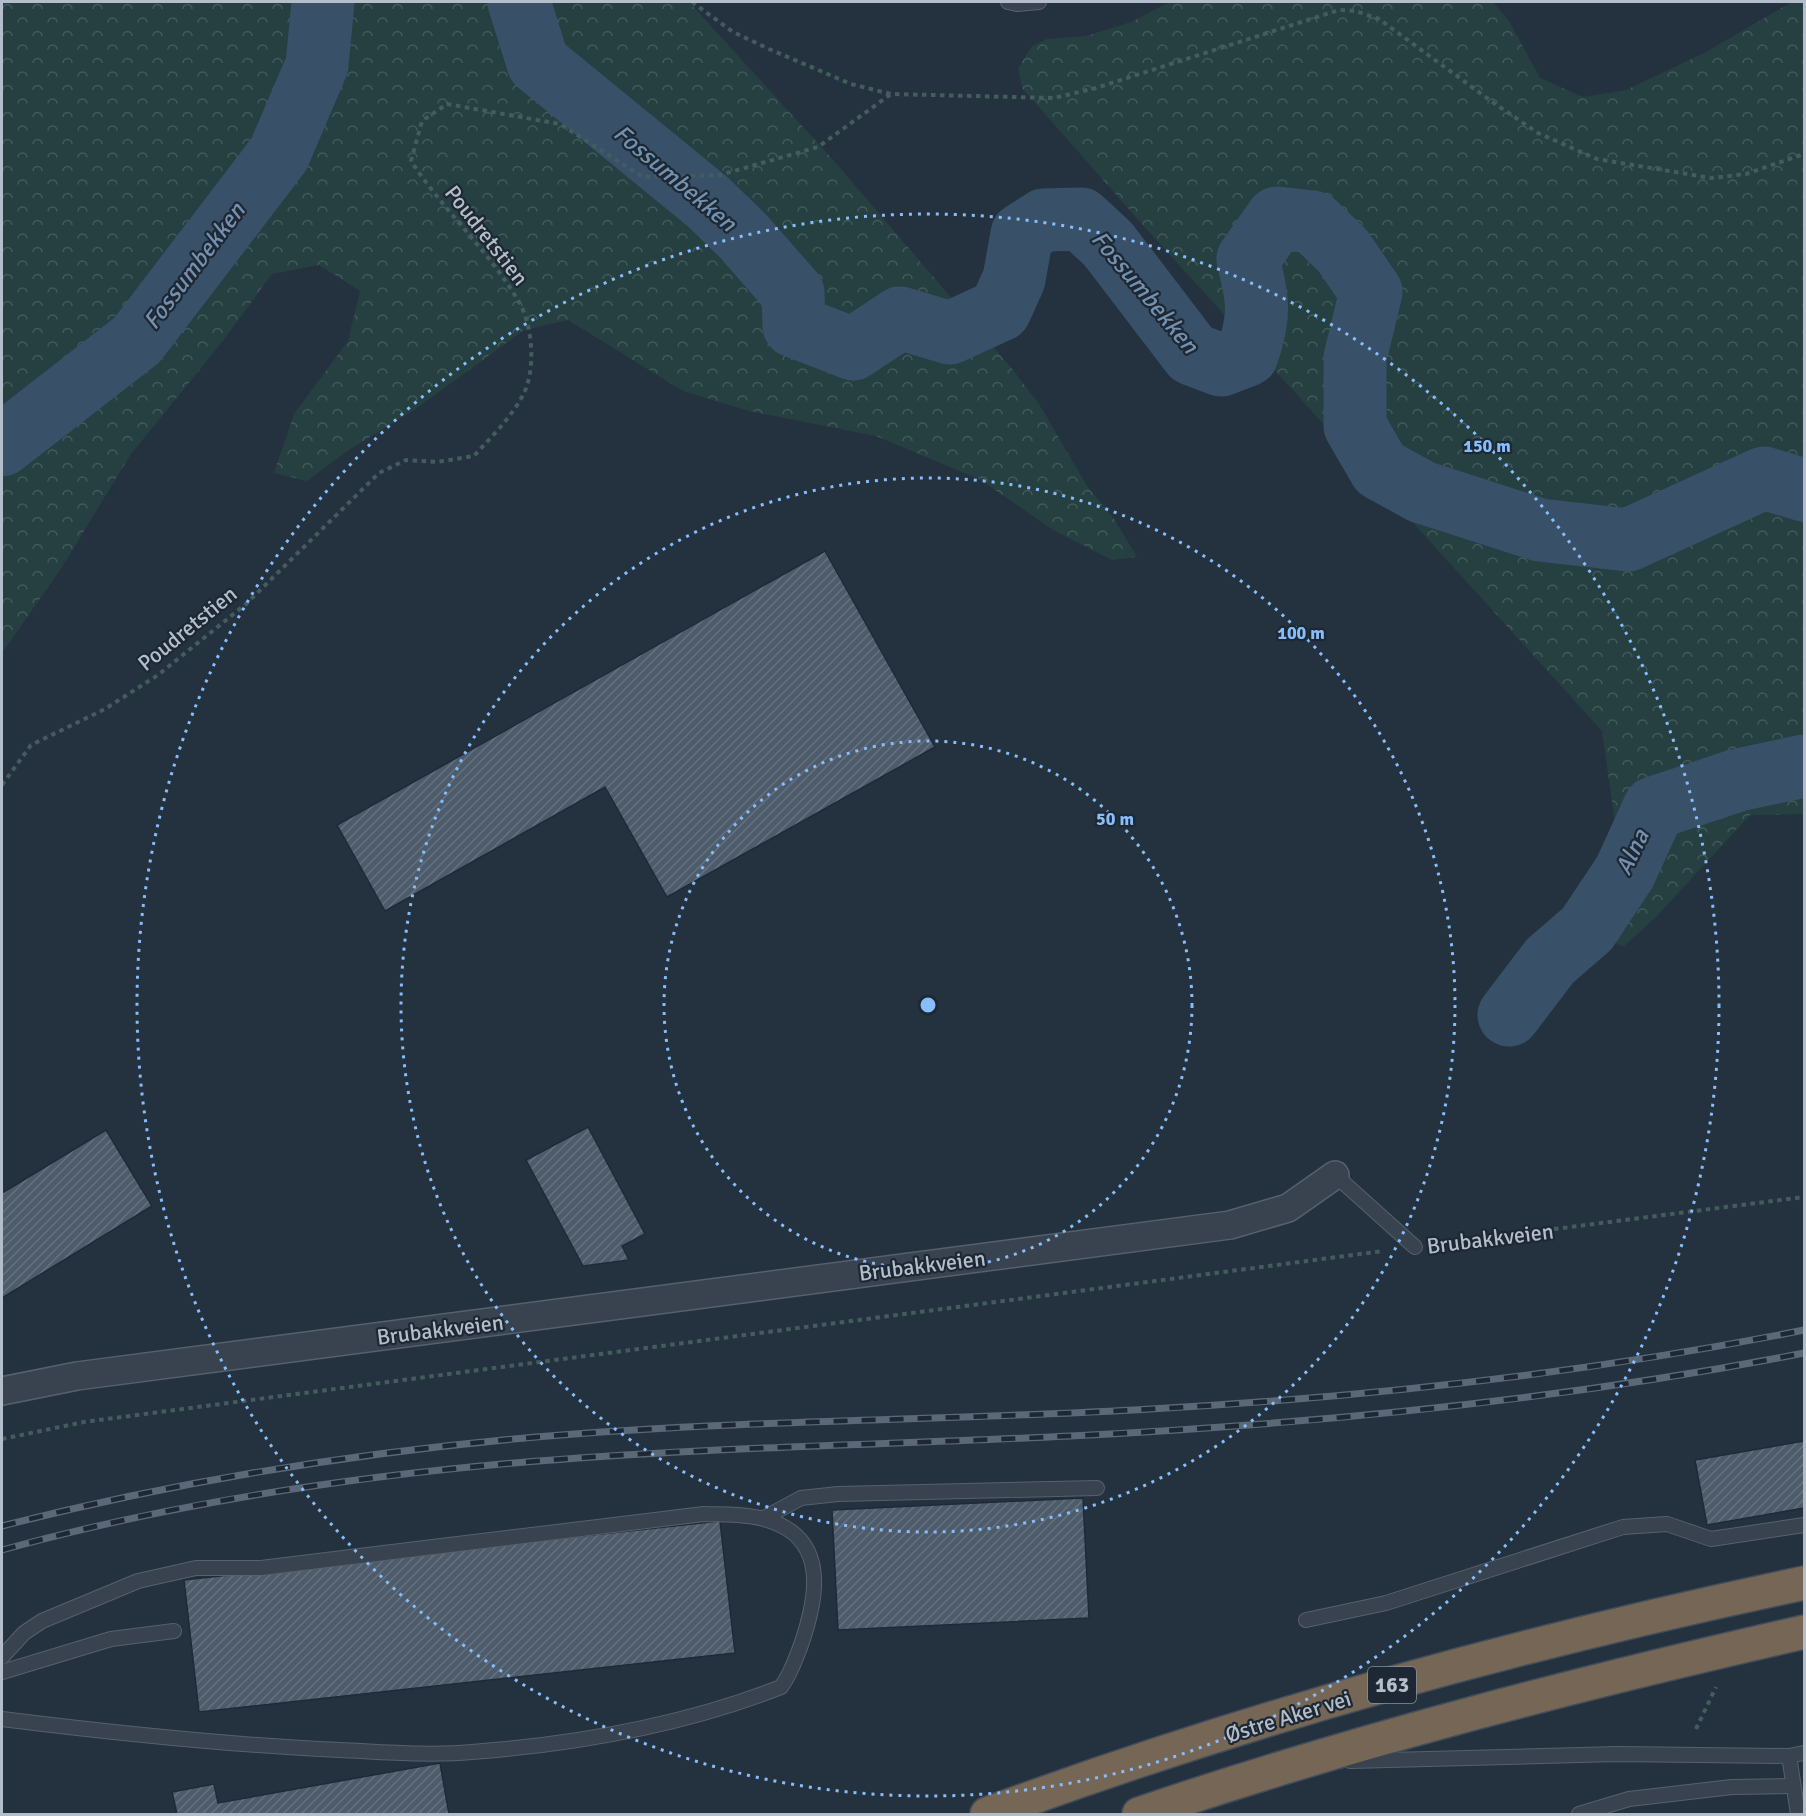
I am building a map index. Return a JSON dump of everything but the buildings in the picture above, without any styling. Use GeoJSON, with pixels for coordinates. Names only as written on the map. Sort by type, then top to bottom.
{"type":"FeatureCollection","features":[{"type":"Feature","properties":{"kind":"highway","name":"Østre Aker vei"},"geometry":{"type":"LineString","coordinates":[[987,1815],[1271,1720],[1448,1669],[1668,1611],[1804,1582]]}},
{"type":"Feature","properties":{"kind":"highway","name":"163"},"geometry":{"type":"LineString","coordinates":[[1139,1815],[1308,1761],[1531,1698],[1804,1632]]}},
{"type":"Feature","properties":{"kind":"street","name":"Brubakkveien"},"geometry":{"type":"LineString","coordinates":[[2,1391],[77,1376],[1230,1225],[1288,1208],[1335,1175]]}},
{"type":"Feature","properties":{"kind":"lane"},"geometry":{"type":"LineString","coordinates":[[1008,2],[1017,4],[1040,2]]}},
{"type":"Feature","properties":{"kind":"lane","name":"Brubakkveien"},"geometry":{"type":"LineString","coordinates":[[1335,1175],[1416,1247]]}},
{"type":"Feature","properties":{"kind":"lane"},"geometry":{"type":"LineString","coordinates":[[764,1518],[801,1498],[838,1494],[1097,1488]]}},
{"type":"Feature","properties":{"kind":"lane"},"geometry":{"type":"LineString","coordinates":[[2,1657],[24,1633],[42,1621],[138,1581],[196,1568],[261,1568],[704,1514],[764,1518],[788,1529],[810,1552],[816,1583],[810,1618],[790,1676],[781,1687],[758,1696],[650,1726],[537,1745],[470,1753],[287,1748],[2,1719]]}},
{"type":"Feature","properties":{"kind":"lane"},"geometry":{"type":"LineString","coordinates":[[1306,1620],[1386,1603],[1623,1527],[1667,1524],[1711,1539],[1804,1525]]}},
{"type":"Feature","properties":{"kind":"lane"},"geometry":{"type":"LineString","coordinates":[[2,1672],[111,1638],[174,1631]]}},
{"type":"Feature","properties":{"kind":"lane"},"geometry":{"type":"LineString","coordinates":[[1308,1761],[1617,1754],[1789,1756],[1804,1753]]}},
{"type":"Feature","properties":{"kind":"lane"},"geometry":{"type":"LineString","coordinates":[[1789,1756],[1798,1815]]}},
{"type":"Feature","properties":{"kind":"lane"},"geometry":{"type":"LineString","coordinates":[[1579,1815],[1629,1800],[1732,1787],[1793,1786]]}},
{"type":"Feature","properties":{"kind":"path"},"geometry":{"type":"LineString","coordinates":[[692,2],[733,32],[851,84],[891,94],[1054,98],[1096,88],[1339,10],[1356,11],[1379,19],[1538,133],[1597,159],[1711,178],[1746,174],[1804,154]]}},
{"type":"Feature","properties":{"kind":"path","name":"Poudretstien"},"geometry":{"type":"LineString","coordinates":[[2,785],[31,746],[105,709],[158,675],[246,604],[379,473],[406,460],[437,462],[474,456],[524,394],[533,353],[521,304],[471,236],[429,189],[411,161],[422,121],[447,104],[560,124],[643,177],[720,175],[818,147],[891,94]]}},
{"type":"Feature","properties":{"kind":"path","name":"Brubakkveien"},"geometry":{"type":"LineString","coordinates":[[1416,1247],[1804,1197]]}},
{"type":"Feature","properties":{"kind":"path"},"geometry":{"type":"LineString","coordinates":[[2,1439],[96,1420],[1416,1247]]}},
{"type":"Feature","properties":{"kind":"path"},"geometry":{"type":"LineString","coordinates":[[1694,1735],[1721,1678]]}},
{"type":"Feature","properties":{"kind":"green space"},"geometry":{"type":"Polygon","coordinates":[[[2,2],[689,2],[835,162],[1013,370],[1039,404],[1087,486],[1114,519],[1137,557],[1112,560],[1053,530],[981,480],[876,436],[749,411],[683,391],[568,320],[524,330],[414,410],[347,451],[307,481],[274,473],[294,414],[348,341],[360,291],[319,265],[272,274],[222,342],[131,454],[62,567],[2,653],[2,2]]]}},
{"type":"Feature","properties":{"kind":"green space"},"geometry":{"type":"Polygon","coordinates":[[[1170,2],[1493,2],[1509,21],[1540,78],[1583,97],[1626,90],[1704,53],[1792,2],[1804,2],[1804,814],[1750,815],[1655,918],[1624,946],[1599,939],[1622,872],[1602,731],[1142,224],[1022,88],[1018,68],[1032,46],[1047,39],[1086,36],[1131,22],[1170,2]]]}},
{"type":"Feature","properties":{"kind":"waterway","name":"Fossumbekken"},"geometry":{"type":"LineString","coordinates":[[2,445],[137,340],[279,154],[317,65],[323,2]]}},
{"type":"Feature","properties":{"kind":"waterway","name":"Fossumbekken"},"geometry":{"type":"LineString","coordinates":[[519,2],[538,63],[708,202],[743,236],[793,293],[794,326],[853,349],[900,318],[950,333],[1000,310],[1014,279],[1022,234],[1044,220],[1081,219],[1108,244],[1192,354],[1221,365],[1247,355],[1251,341],[1256,318],[1256,297],[1248,259],[1277,218],[1313,222],[1343,251],[1371,292],[1355,358],[1355,426],[1380,469],[1422,492],[1540,530],[1628,540],[1764,478],[1804,490]]}},
{"type":"Feature","properties":{"kind":"waterway","name":"Alna"},"geometry":{"type":"LineString","coordinates":[[1509,1015],[1550,961],[1587,929],[1625,872],[1654,808],[1738,780],[1804,766]]}},
{"type":"Feature","properties":{"kind":"railway"},"geometry":{"type":"LineString","coordinates":[[2,1526],[129,1497],[256,1472],[449,1446],[669,1428],[1057,1414],[1302,1399],[1554,1371],[1721,1346],[1804,1330]]}},
{"type":"Feature","properties":{"kind":"railway"},"geometry":{"type":"LineString","coordinates":[[2,1550],[192,1506],[384,1476],[514,1463],[653,1453],[1070,1436],[1255,1425],[1531,1397],[1713,1370],[1804,1353]]}}]}
